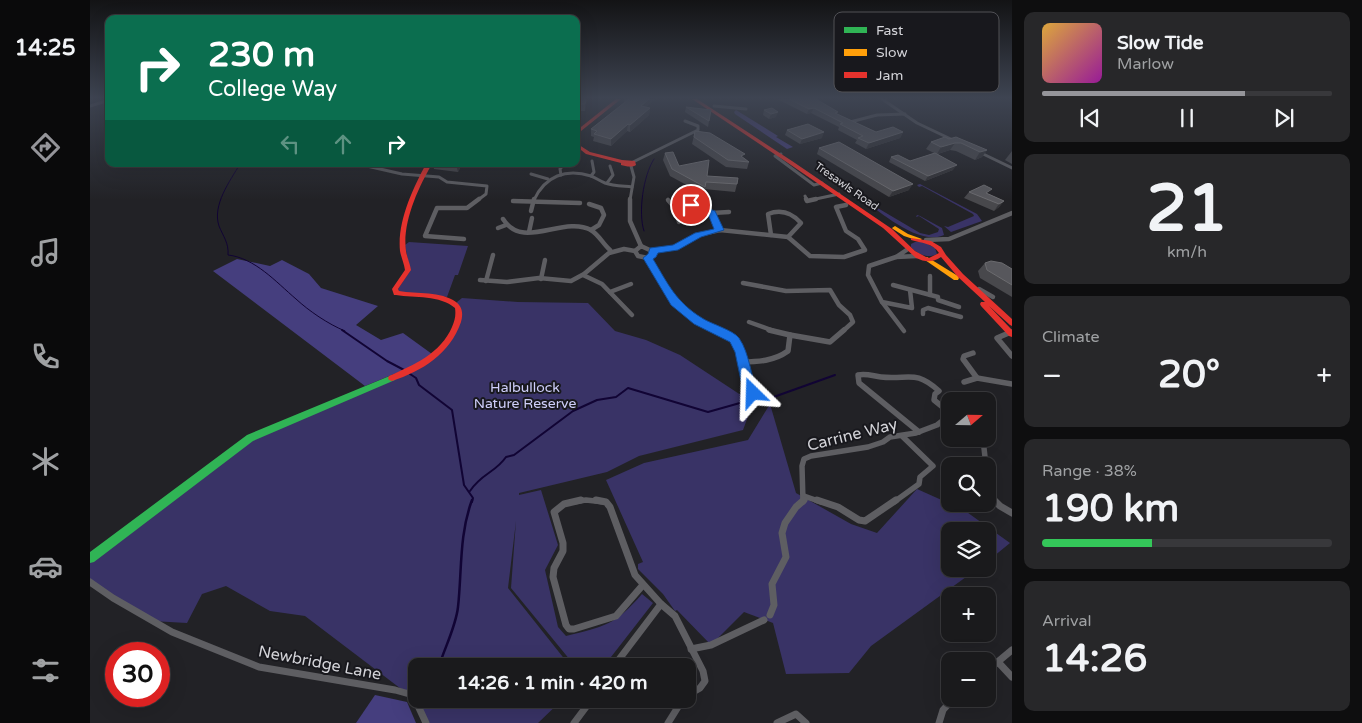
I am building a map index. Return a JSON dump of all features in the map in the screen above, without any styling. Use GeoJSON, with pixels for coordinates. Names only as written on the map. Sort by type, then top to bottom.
{"type":"FeatureCollection","features":[{"type":"Feature","properties":{"kind":"main road","name":"Tresawls Road"},"geometry":{"type":"LineString","coordinates":[[743,133],[839,194],[888,229],[917,256]]}},
{"type":"Feature","properties":{"kind":"main road","name":"Tresawls Road"},"geometry":{"type":"LineString","coordinates":[[757,133],[903,234],[921,239],[940,251]]}},
{"type":"Feature","properties":{"kind":"main road"},"geometry":{"type":"LineString","coordinates":[[580,147],[588,153],[622,162],[625,165],[632,164]]}},
{"type":"Feature","properties":{"kind":"main road"},"geometry":{"type":"LineString","coordinates":[[90,558],[250,438],[405,373],[428,362],[443,349],[456,331],[459,315],[455,303],[448,300],[410,297],[396,293],[395,288],[408,270],[403,245],[411,207],[421,176],[428,167]]}},
{"type":"Feature","properties":{"kind":"main road"},"geometry":{"type":"LineString","coordinates":[[908,249],[906,242],[921,239]]}},
{"type":"Feature","properties":{"kind":"main road"},"geometry":{"type":"LineString","coordinates":[[917,256],[937,258],[940,251],[1012,323]]}},
{"type":"Feature","properties":{"kind":"main road"},"geometry":{"type":"LineString","coordinates":[[926,258],[953,276],[1011,333]]}},
{"type":"Feature","properties":{"kind":"street"},"geometry":{"type":"LineString","coordinates":[[641,246],[629,214],[635,175],[632,164],[694,133]]}},
{"type":"Feature","properties":{"kind":"street"},"geometry":{"type":"LineString","coordinates":[[938,133],[962,144]]}},
{"type":"Feature","properties":{"kind":"street"},"geometry":{"type":"LineString","coordinates":[[974,150],[1012,168]]}},
{"type":"Feature","properties":{"kind":"street"},"geometry":{"type":"LineString","coordinates":[[591,176],[594,172],[592,161]]}},
{"type":"Feature","properties":{"kind":"street"},"geometry":{"type":"LineString","coordinates":[[607,183],[614,176],[610,166]]}},
{"type":"Feature","properties":{"kind":"street"},"geometry":{"type":"LineString","coordinates":[[370,167],[421,176],[439,176],[447,182],[488,188],[486,194],[467,208],[437,208],[425,236],[464,239]]}},
{"type":"Feature","properties":{"kind":"street"},"geometry":{"type":"LineString","coordinates":[[561,175],[562,167]]}},
{"type":"Feature","properties":{"kind":"street"},"geometry":{"type":"LineString","coordinates":[[531,174],[548,179]]}},
{"type":"Feature","properties":{"kind":"street"},"geometry":{"type":"LineString","coordinates":[[531,211],[535,193],[548,179],[561,175],[591,176],[607,183],[632,187]]}},
{"type":"Feature","properties":{"kind":"street"},"geometry":{"type":"LineString","coordinates":[[804,196],[808,203],[839,194]]}},
{"type":"Feature","properties":{"kind":"street"},"geometry":{"type":"LineString","coordinates":[[668,200],[675,208],[679,222]]}},
{"type":"Feature","properties":{"kind":"street"},"geometry":{"type":"LineString","coordinates":[[513,201],[578,202]]}},
{"type":"Feature","properties":{"kind":"street"},"geometry":{"type":"LineString","coordinates":[[589,204],[600,208],[607,206]]}},
{"type":"Feature","properties":{"kind":"street"},"geometry":{"type":"LineString","coordinates":[[675,208],[694,205],[712,212],[729,212]]}},
{"type":"Feature","properties":{"kind":"street"},"geometry":{"type":"LineString","coordinates":[[830,206],[836,208],[846,205]]}},
{"type":"Feature","properties":{"kind":"street"},"geometry":{"type":"LineString","coordinates":[[591,230],[603,219],[604,215],[600,208]]}},
{"type":"Feature","properties":{"kind":"street"},"geometry":{"type":"LineString","coordinates":[[635,251],[641,246],[647,246],[653,250],[675,248],[698,235],[720,230],[788,237],[810,256],[823,255],[843,259],[865,250],[858,239],[851,237],[845,231],[836,208]]}},
{"type":"Feature","properties":{"kind":"street"},"geometry":{"type":"LineString","coordinates":[[771,235],[768,214],[780,211],[793,216],[801,223],[788,237]]}},
{"type":"Feature","properties":{"kind":"street"},"geometry":{"type":"LineString","coordinates":[[712,212],[720,230]]}},
{"type":"Feature","properties":{"kind":"street"},"geometry":{"type":"LineString","coordinates":[[921,239],[950,238],[1012,214]]}},
{"type":"Feature","properties":{"kind":"street"},"geometry":{"type":"LineString","coordinates":[[529,232],[532,218]]}},
{"type":"Feature","properties":{"kind":"street"},"geometry":{"type":"LineString","coordinates":[[503,219],[506,225],[516,230],[529,232],[565,227],[591,230],[610,250]]}},
{"type":"Feature","properties":{"kind":"street"},"geometry":{"type":"LineString","coordinates":[[498,228],[506,225]]}},
{"type":"Feature","properties":{"kind":"street"},"geometry":{"type":"LineString","coordinates":[[940,251],[950,238]]}},
{"type":"Feature","properties":{"kind":"street"},"geometry":{"type":"LineString","coordinates":[[480,280],[504,283],[541,279],[564,282],[582,275],[610,250],[622,248],[635,251],[638,256],[648,258],[653,255],[653,250]]}},
{"type":"Feature","properties":{"kind":"street"},"geometry":{"type":"LineString","coordinates":[[896,257],[908,249]]}},
{"type":"Feature","properties":{"kind":"street"},"geometry":{"type":"LineString","coordinates":[[486,281],[493,255]]}},
{"type":"Feature","properties":{"kind":"street"},"geometry":{"type":"LineString","coordinates":[[904,331],[882,302],[867,270],[874,263],[896,257],[917,256]]}},
{"type":"Feature","properties":{"kind":"street"},"geometry":{"type":"LineString","coordinates":[[648,258],[674,302],[698,321],[734,340],[738,345],[747,381],[753,393]]}},
{"type":"Feature","properties":{"kind":"street"},"geometry":{"type":"LineString","coordinates":[[541,279],[545,260]]}},
{"type":"Feature","properties":{"kind":"street"},"geometry":{"type":"LineString","coordinates":[[582,275],[602,284],[632,315]]}},
{"type":"Feature","properties":{"kind":"street"},"geometry":{"type":"LineString","coordinates":[[930,276],[930,295]]}},
{"type":"Feature","properties":{"kind":"street"},"geometry":{"type":"LineString","coordinates":[[742,283],[796,293],[837,290]]}},
{"type":"Feature","properties":{"kind":"street"},"geometry":{"type":"LineString","coordinates":[[610,292],[631,284]]}},
{"type":"Feature","properties":{"kind":"street"},"geometry":{"type":"LineString","coordinates":[[893,285],[938,297],[938,300],[959,307]]}},
{"type":"Feature","properties":{"kind":"street"},"geometry":{"type":"LineString","coordinates":[[974,287],[992,297]]}},
{"type":"Feature","properties":{"kind":"street"},"geometry":{"type":"LineString","coordinates":[[749,322],[790,336],[830,342],[853,322],[850,315],[839,305],[830,290]]}},
{"type":"Feature","properties":{"kind":"street"},"geometry":{"type":"LineString","coordinates":[[910,290],[912,308]]}},
{"type":"Feature","properties":{"kind":"street"},"geometry":{"type":"LineString","coordinates":[[882,302],[923,312],[928,308],[961,317]]}},
{"type":"Feature","properties":{"kind":"street"},"geometry":{"type":"LineString","coordinates":[[1011,333],[997,338],[1012,356]]}},
{"type":"Feature","properties":{"kind":"street"},"geometry":{"type":"LineString","coordinates":[[742,362],[758,362],[784,355],[788,352],[790,336]]}},
{"type":"Feature","properties":{"kind":"street"},"geometry":{"type":"LineString","coordinates":[[973,354],[963,358],[977,378]]}},
{"type":"Feature","properties":{"kind":"street","name":"Carrine Way"},"geometry":{"type":"LineString","coordinates":[[919,432],[859,383],[858,375],[862,373],[887,377],[912,374],[924,378],[939,391],[935,394],[934,400],[941,406]]}},
{"type":"Feature","properties":{"kind":"street"},"geometry":{"type":"LineString","coordinates":[[964,382],[977,378],[1012,384]]}},
{"type":"Feature","properties":{"kind":"street","name":"Carrine Way"},"geometry":{"type":"LineString","coordinates":[[804,496],[802,466],[804,460],[811,456],[868,447],[883,442],[890,437],[919,432],[941,421]]}},
{"type":"Feature","properties":{"kind":"street"},"geometry":{"type":"LineString","coordinates":[[691,649],[711,645],[767,618],[774,605],[772,584],[786,557],[782,545],[785,523],[796,507],[804,501],[804,496],[838,507],[859,520],[865,521],[918,484],[920,478],[933,466],[902,436]]}},
{"type":"Feature","properties":{"kind":"street"},"geometry":{"type":"LineString","coordinates":[[642,586],[616,616],[569,629],[553,577],[554,568],[563,552],[563,543],[554,512],[558,507],[579,501],[606,502],[610,507],[635,575],[642,586],[674,616],[696,658]]}},
{"type":"Feature","properties":{"kind":"street"},"geometry":{"type":"LineString","coordinates":[[996,502],[1002,509],[1012,513]]}},
{"type":"Feature","properties":{"kind":"street","name":"Newbridge Lane"},"geometry":{"type":"LineString","coordinates":[[90,582],[113,598],[172,632],[259,667],[395,690],[413,696],[426,723]]}},
{"type":"Feature","properties":{"kind":"street"},"geometry":{"type":"LineString","coordinates":[[620,658],[642,626],[661,604]]}},
{"type":"Feature","properties":{"kind":"street"},"geometry":{"type":"LineString","coordinates":[[1012,650],[998,662],[1012,677]]}},
{"type":"Feature","properties":{"kind":"street"},"geometry":{"type":"LineString","coordinates":[[696,658],[703,671],[704,681],[700,688],[696,690]]}},
{"type":"Feature","properties":{"kind":"street"},"geometry":{"type":"LineString","coordinates":[[939,723],[939,715],[944,707]]}},
{"type":"Feature","properties":{"kind":"street"},"geometry":{"type":"LineString","coordinates":[[574,723],[585,708]]}},
{"type":"Feature","properties":{"kind":"street"},"geometry":{"type":"LineString","coordinates":[[668,723],[677,708]]}},
{"type":"Feature","properties":{"kind":"street"},"geometry":{"type":"LineString","coordinates":[[777,723],[796,714],[806,723]]}},
{"type":"Feature","properties":{"kind":"green space"},"geometry":{"type":"Polygon","coordinates":[[[920,184],[977,214],[982,221],[951,232],[944,226],[948,227],[974,216],[973,214],[917,185],[920,184]]]}},
{"type":"Feature","properties":{"kind":"green space"},"geometry":{"type":"Polygon","coordinates":[[[859,197],[920,233],[929,235],[938,232],[939,229],[919,216],[916,217],[917,215],[920,216],[942,228],[944,235],[934,237],[923,236],[911,232],[859,197]]]}},
{"type":"Feature","properties":{"kind":"green space"},"geometry":{"type":"Polygon","coordinates":[[[409,242],[468,246],[458,275],[455,275],[447,297],[399,292],[398,289],[410,271],[405,245],[409,242]]]}},
{"type":"Feature","properties":{"kind":"green space"},"geometry":{"type":"Polygon","coordinates":[[[924,242],[935,248],[937,254],[926,256],[919,254],[911,247],[911,244],[924,242]]]}},
{"type":"Feature","properties":{"kind":"green space","name":"Halbullock Nature Reserve"},"geometry":{"type":"Polygon","coordinates":[[[462,298],[518,302],[588,303],[615,331],[646,340],[680,355],[753,403],[743,430],[639,456],[607,472],[519,493],[519,495],[541,490],[558,545],[545,570],[558,627],[566,636],[600,627],[616,619],[642,594],[653,603],[610,658],[568,658],[511,588],[516,521],[508,588],[564,658],[408,658],[408,694],[305,616],[270,611],[226,586],[202,594],[187,623],[152,621],[90,581],[90,558],[250,438],[428,362],[456,331],[457,302],[462,298]]]}},
{"type":"Feature","properties":{"kind":"green space"},"geometry":{"type":"Polygon","coordinates":[[[770,404],[796,493],[851,524],[877,533],[917,489],[941,500],[941,512],[967,512],[981,522],[941,522],[941,577],[966,577],[952,587],[941,587],[941,595],[871,646],[849,673],[786,674],[773,623],[744,612],[711,645],[677,610],[675,611],[663,594],[638,569],[638,564],[643,562],[606,480],[644,463],[748,440],[770,404]]]}},
{"type":"Feature","properties":{"kind":"green space"},"geometry":{"type":"Polygon","coordinates":[[[996,533],[1010,543],[996,554],[996,533]]]}},
{"type":"Feature","properties":{"kind":"green space"},"geometry":{"type":"Polygon","coordinates":[[[420,708],[554,708],[538,723],[428,723],[420,708]]]}},
{"type":"Feature","properties":{"kind":"shaded area"},"geometry":{"type":"Polygon","coordinates":[[[763,133],[773,133],[778,136],[776,137],[793,147],[787,149],[763,133]]]}},
{"type":"Feature","properties":{"kind":"shaded area"},"geometry":{"type":"Polygon","coordinates":[[[237,259],[270,266],[282,260],[309,274],[321,288],[378,306],[356,325],[381,340],[403,333],[432,354],[423,362],[365,386],[213,271],[237,259]]]}},
{"type":"Feature","properties":{"kind":"shaded area"},"geometry":{"type":"Polygon","coordinates":[[[375,695],[407,702],[416,723],[356,723],[375,695]]]}},
{"type":"Feature","properties":{"kind":"building"},"geometry":{"type":"Polygon","coordinates":[[[595,133],[618,133],[611,139],[594,134],[595,133]]]}},
{"type":"Feature","properties":{"kind":"building"},"geometry":{"type":"Polygon","coordinates":[[[695,133],[710,133],[745,154],[741,156],[749,162],[728,160],[694,137],[695,133]]]}},
{"type":"Feature","properties":{"kind":"building"},"geometry":{"type":"Polygon","coordinates":[[[792,133],[822,133],[802,139],[792,133]]]}},
{"type":"Feature","properties":{"kind":"building"},"geometry":{"type":"Polygon","coordinates":[[[857,133],[901,133],[869,143],[858,138],[863,136],[857,133]]]}},
{"type":"Feature","properties":{"kind":"building"},"geometry":{"type":"Polygon","coordinates":[[[945,137],[949,139],[956,137],[987,150],[980,152],[961,143],[941,147],[931,142],[945,137]]]}},
{"type":"Feature","properties":{"kind":"building"},"geometry":{"type":"Polygon","coordinates":[[[839,142],[913,184],[893,191],[819,148],[839,142]]]}},
{"type":"Feature","properties":{"kind":"building"},"geometry":{"type":"Polygon","coordinates":[[[673,152],[679,166],[709,160],[707,176],[738,178],[737,184],[706,182],[705,187],[672,169],[665,153],[673,152]]]}},
{"type":"Feature","properties":{"kind":"building"},"geometry":{"type":"Polygon","coordinates":[[[935,153],[957,165],[928,176],[891,157],[898,155],[910,161],[935,153]]]}},
{"type":"Feature","properties":{"kind":"building"},"geometry":{"type":"Polygon","coordinates":[[[984,185],[992,189],[986,193],[1004,201],[999,204],[969,192],[984,185]]]}},
{"type":"Feature","properties":{"kind":"building"},"geometry":{"type":"Polygon","coordinates":[[[991,261],[1002,263],[1012,269],[1012,285],[987,270],[985,263],[991,261]]]}},
{"type":"Feature","properties":{"kind":"waterway"},"geometry":{"type":"LineString","coordinates":[[644,231],[641,215],[644,185],[654,159]]}},
{"type":"Feature","properties":{"kind":"waterway"},"geometry":{"type":"LineString","coordinates":[[238,167],[223,193],[217,218],[227,243],[228,255],[238,257],[256,266],[273,278],[313,313],[345,331]]}},
{"type":"Feature","properties":{"kind":"waterway"},"geometry":{"type":"LineString","coordinates":[[342,330],[387,361],[406,371]]}},
{"type":"Feature","properties":{"kind":"waterway"},"geometry":{"type":"LineString","coordinates":[[410,374],[416,378],[419,385],[452,410],[464,485],[473,498],[472,502]]}},
{"type":"Feature","properties":{"kind":"waterway"},"geometry":{"type":"LineString","coordinates":[[470,491],[479,480],[497,467],[506,457],[514,455],[573,411],[597,400],[616,397],[628,388],[708,412],[747,401],[768,399],[835,375]]}},
{"type":"Feature","properties":{"kind":"waterway"},"geometry":{"type":"LineString","coordinates":[[442,658],[457,614],[463,540],[472,500]]}},
{"type":"Feature","properties":{"kind":"traffic: fast"},"geometry":{"type":"LineString","coordinates":[[90,558],[250,438],[392,378]]}},
{"type":"Feature","properties":{"kind":"traffic: slow"},"geometry":{"type":"LineString","coordinates":[[895,228],[906,235],[919,239]]}},
{"type":"Feature","properties":{"kind":"traffic: slow"},"geometry":{"type":"LineString","coordinates":[[927,259],[956,278]]}},
{"type":"Feature","properties":{"kind":"traffic: jam"},"geometry":{"type":"LineString","coordinates":[[746,133],[885,227],[918,256],[929,260],[941,254]]}},
{"type":"Feature","properties":{"kind":"traffic: jam"},"geometry":{"type":"LineString","coordinates":[[580,147],[588,153],[623,162]]}},
{"type":"Feature","properties":{"kind":"traffic: jam"},"geometry":{"type":"LineString","coordinates":[[624,161],[633,162],[633,165],[623,164],[624,161]]}},
{"type":"Feature","properties":{"kind":"traffic: jam"},"geometry":{"type":"LineString","coordinates":[[392,378],[422,364],[440,351],[453,334],[459,316],[458,307],[445,299],[396,293],[395,289],[408,270],[403,247],[407,215],[414,193],[427,167]]}},
{"type":"Feature","properties":{"kind":"traffic: jam"},"geometry":{"type":"LineString","coordinates":[[913,239],[929,242],[939,248],[951,265],[1012,323]]}},
{"type":"Feature","properties":{"kind":"traffic: jam"},"geometry":{"type":"LineString","coordinates":[[983,304],[1012,334]]}},
{"type":"Feature","properties":{"kind":"route"},"geometry":{"type":"LineString","coordinates":[[691,205],[712,212],[720,230],[698,235],[675,248],[653,250],[654,254],[648,258],[674,302],[698,321],[728,335],[738,345],[744,374],[753,393]]}}]}
